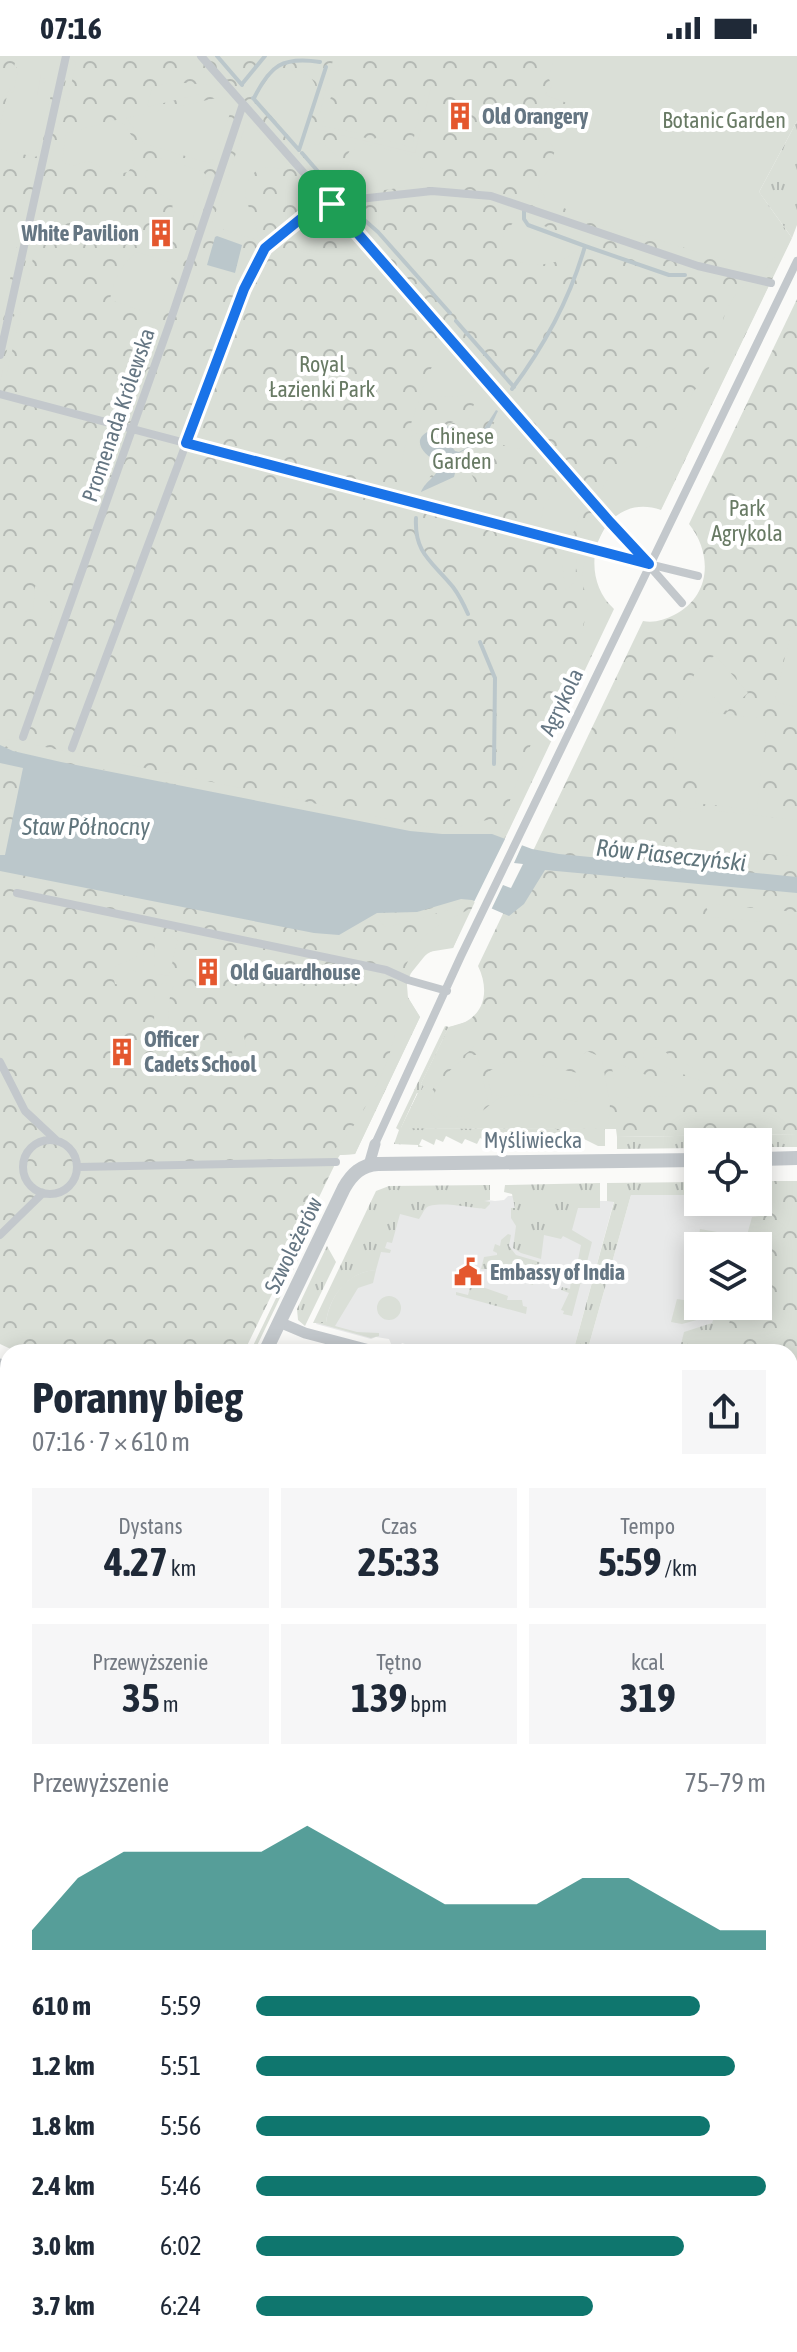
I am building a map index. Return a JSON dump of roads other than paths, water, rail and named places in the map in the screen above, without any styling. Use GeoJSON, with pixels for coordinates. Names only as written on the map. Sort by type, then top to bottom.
{"type":"FeatureCollection","features":[{"type":"Feature","properties":{"kind":"street"},"geometry":{"type":"LineString","coordinates":[[0,355],[66,56]]}},
{"type":"Feature","properties":{"kind":"street"},"geometry":{"type":"LineString","coordinates":[[201,56],[682,603]]}},
{"type":"Feature","properties":{"kind":"street","name":"Promenada Królewska"},"geometry":{"type":"LineString","coordinates":[[23,737],[133,429],[243,104]]}},
{"type":"Feature","properties":{"kind":"street"},"geometry":{"type":"LineString","coordinates":[[72,748],[244,289],[265,248],[309,212],[332,204],[432,191],[491,196],[698,266],[771,283]]}},
{"type":"Feature","properties":{"kind":"street","name":"Agrykola"},"geometry":{"type":"LineString","coordinates":[[369,1165],[375,1144],[484,907],[797,261]]}},
{"type":"Feature","properties":{"kind":"street"},"geometry":{"type":"LineString","coordinates":[[0,394],[698,576]]}},
{"type":"Feature","properties":{"kind":"street"},"geometry":{"type":"LineString","coordinates":[[17,893],[386,970],[447,991]]}},
{"type":"Feature","properties":{"kind":"street"},"geometry":{"type":"LineString","coordinates":[[0,1062],[25,1111],[56,1140],[73,1151],[78,1167],[75,1179],[67,1189],[55,1194],[43,1193],[26,1180],[24,1159],[28,1150],[39,1142],[56,1140]]}},
{"type":"Feature","properties":{"kind":"street"},"geometry":{"type":"LineString","coordinates":[[772,1159],[797,1158]]}},
{"type":"Feature","properties":{"kind":"street","name":"Myśliwiecka"},"geometry":{"type":"LineString","coordinates":[[369,1165],[684,1160]]}},
{"type":"Feature","properties":{"kind":"street"},"geometry":{"type":"LineString","coordinates":[[78,1167],[336,1162]]}},
{"type":"Feature","properties":{"kind":"street","name":"Szwoleżerów"},"geometry":{"type":"LineString","coordinates":[[269,1344],[349,1180],[369,1165]]}},
{"type":"Feature","properties":{"kind":"street"},"geometry":{"type":"LineString","coordinates":[[0,1235],[43,1193]]}},
{"type":"Feature","properties":{"kind":"street"},"geometry":{"type":"LineString","coordinates":[[279,1322],[305,1333],[347,1344]]}},
{"type":"Feature","properties":{"kind":"water"},"geometry":{"type":"Polygon","coordinates":[[[217,236],[242,245],[235,273],[207,265],[217,236]]]}},
{"type":"Feature","properties":{"kind":"water"},"geometry":{"type":"Polygon","coordinates":[[[496,410],[483,438],[475,445],[452,457],[450,466],[454,477],[421,492],[435,474],[438,462],[423,451],[421,437],[432,430],[455,424],[450,430],[449,440],[455,451],[459,452],[474,444],[496,410]]]}},
{"type":"Feature","properties":{"kind":"water","name":"Staw Północny"},"geometry":{"type":"Polygon","coordinates":[[[0,745],[61,762],[410,831],[492,834],[532,849],[559,854],[797,877],[797,893],[545,870],[524,904],[509,916],[472,900],[461,899],[417,912],[377,913],[339,935],[314,933],[0,871],[0,855],[5,855],[23,768],[0,763],[0,745]]]}},
{"type":"Feature","properties":{"kind":"waterway"},"geometry":{"type":"LineString","coordinates":[[217,56],[242,85]]}},
{"type":"Feature","properties":{"kind":"waterway"},"geometry":{"type":"LineString","coordinates":[[242,84],[265,56]]}},
{"type":"Feature","properties":{"kind":"waterway"},"geometry":{"type":"LineString","coordinates":[[254,98],[266,78],[279,66],[296,61],[320,62]]}},
{"type":"Feature","properties":{"kind":"waterway"},"geometry":{"type":"LineString","coordinates":[[299,150],[326,67]]}},
{"type":"Feature","properties":{"kind":"waterway"},"geometry":{"type":"LineString","coordinates":[[253,98],[299,150]]}},
{"type":"Feature","properties":{"kind":"waterway"},"geometry":{"type":"LineString","coordinates":[[302,153],[328,183]]}},
{"type":"Feature","properties":{"kind":"waterway"},"geometry":{"type":"LineString","coordinates":[[330,185],[338,194]]}},
{"type":"Feature","properties":{"kind":"waterway"},"geometry":{"type":"LineString","coordinates":[[353,210],[378,232],[450,313]]}},
{"type":"Feature","properties":{"kind":"waterway"},"geometry":{"type":"LineString","coordinates":[[524,211],[528,225],[585,246]]}},
{"type":"Feature","properties":{"kind":"waterway"},"geometry":{"type":"LineString","coordinates":[[512,389],[555,321],[572,285],[585,246],[669,275],[685,275]]}},
{"type":"Feature","properties":{"kind":"waterway"},"geometry":{"type":"LineString","coordinates":[[456,321],[514,387]]}},
{"type":"Feature","properties":{"kind":"waterway"},"geometry":{"type":"LineString","coordinates":[[416,518],[422,549],[453,587],[468,614]]}},
{"type":"Feature","properties":{"kind":"waterway"},"geometry":{"type":"LineString","coordinates":[[480,642],[495,678],[494,764]]}},
{"type":"Feature","properties":{"kind":"place","name":"Old Orangery"},"geometry":{"type":"Point","coordinates":[460,116]}},
{"type":"Feature","properties":{"kind":"place","name":"White Pavilion"},"geometry":{"type":"Point","coordinates":[161,233]}},
{"type":"Feature","properties":{"kind":"place","name":"Old Guardhouse"},"geometry":{"type":"Point","coordinates":[208,972]}},
{"type":"Feature","properties":{"kind":"place","name":"Officer Cadets School"},"geometry":{"type":"Point","coordinates":[122,1052]}},
{"type":"Feature","properties":{"kind":"place","name":"Embassy of India"},"geometry":{"type":"Point","coordinates":[468,1272]}},
{"type":"Feature","properties":{"kind":"park label","name":"Botanic Garden"},"geometry":{"type":"Point","coordinates":[724,120]}},
{"type":"Feature","properties":{"kind":"park label","name":"Royal Łazienki Park"},"geometry":{"type":"Point","coordinates":[322,376]}},
{"type":"Feature","properties":{"kind":"park label","name":"Chinese Garden"},"geometry":{"type":"Point","coordinates":[462,448]}},
{"type":"Feature","properties":{"kind":"park label","name":"Park Agrykola"},"geometry":{"type":"Point","coordinates":[747,520]}},
{"type":"Feature","properties":{"kind":"water label","name":"Rów Piaseczyński"},"geometry":{"type":"Point","coordinates":[671,855]}}]}
